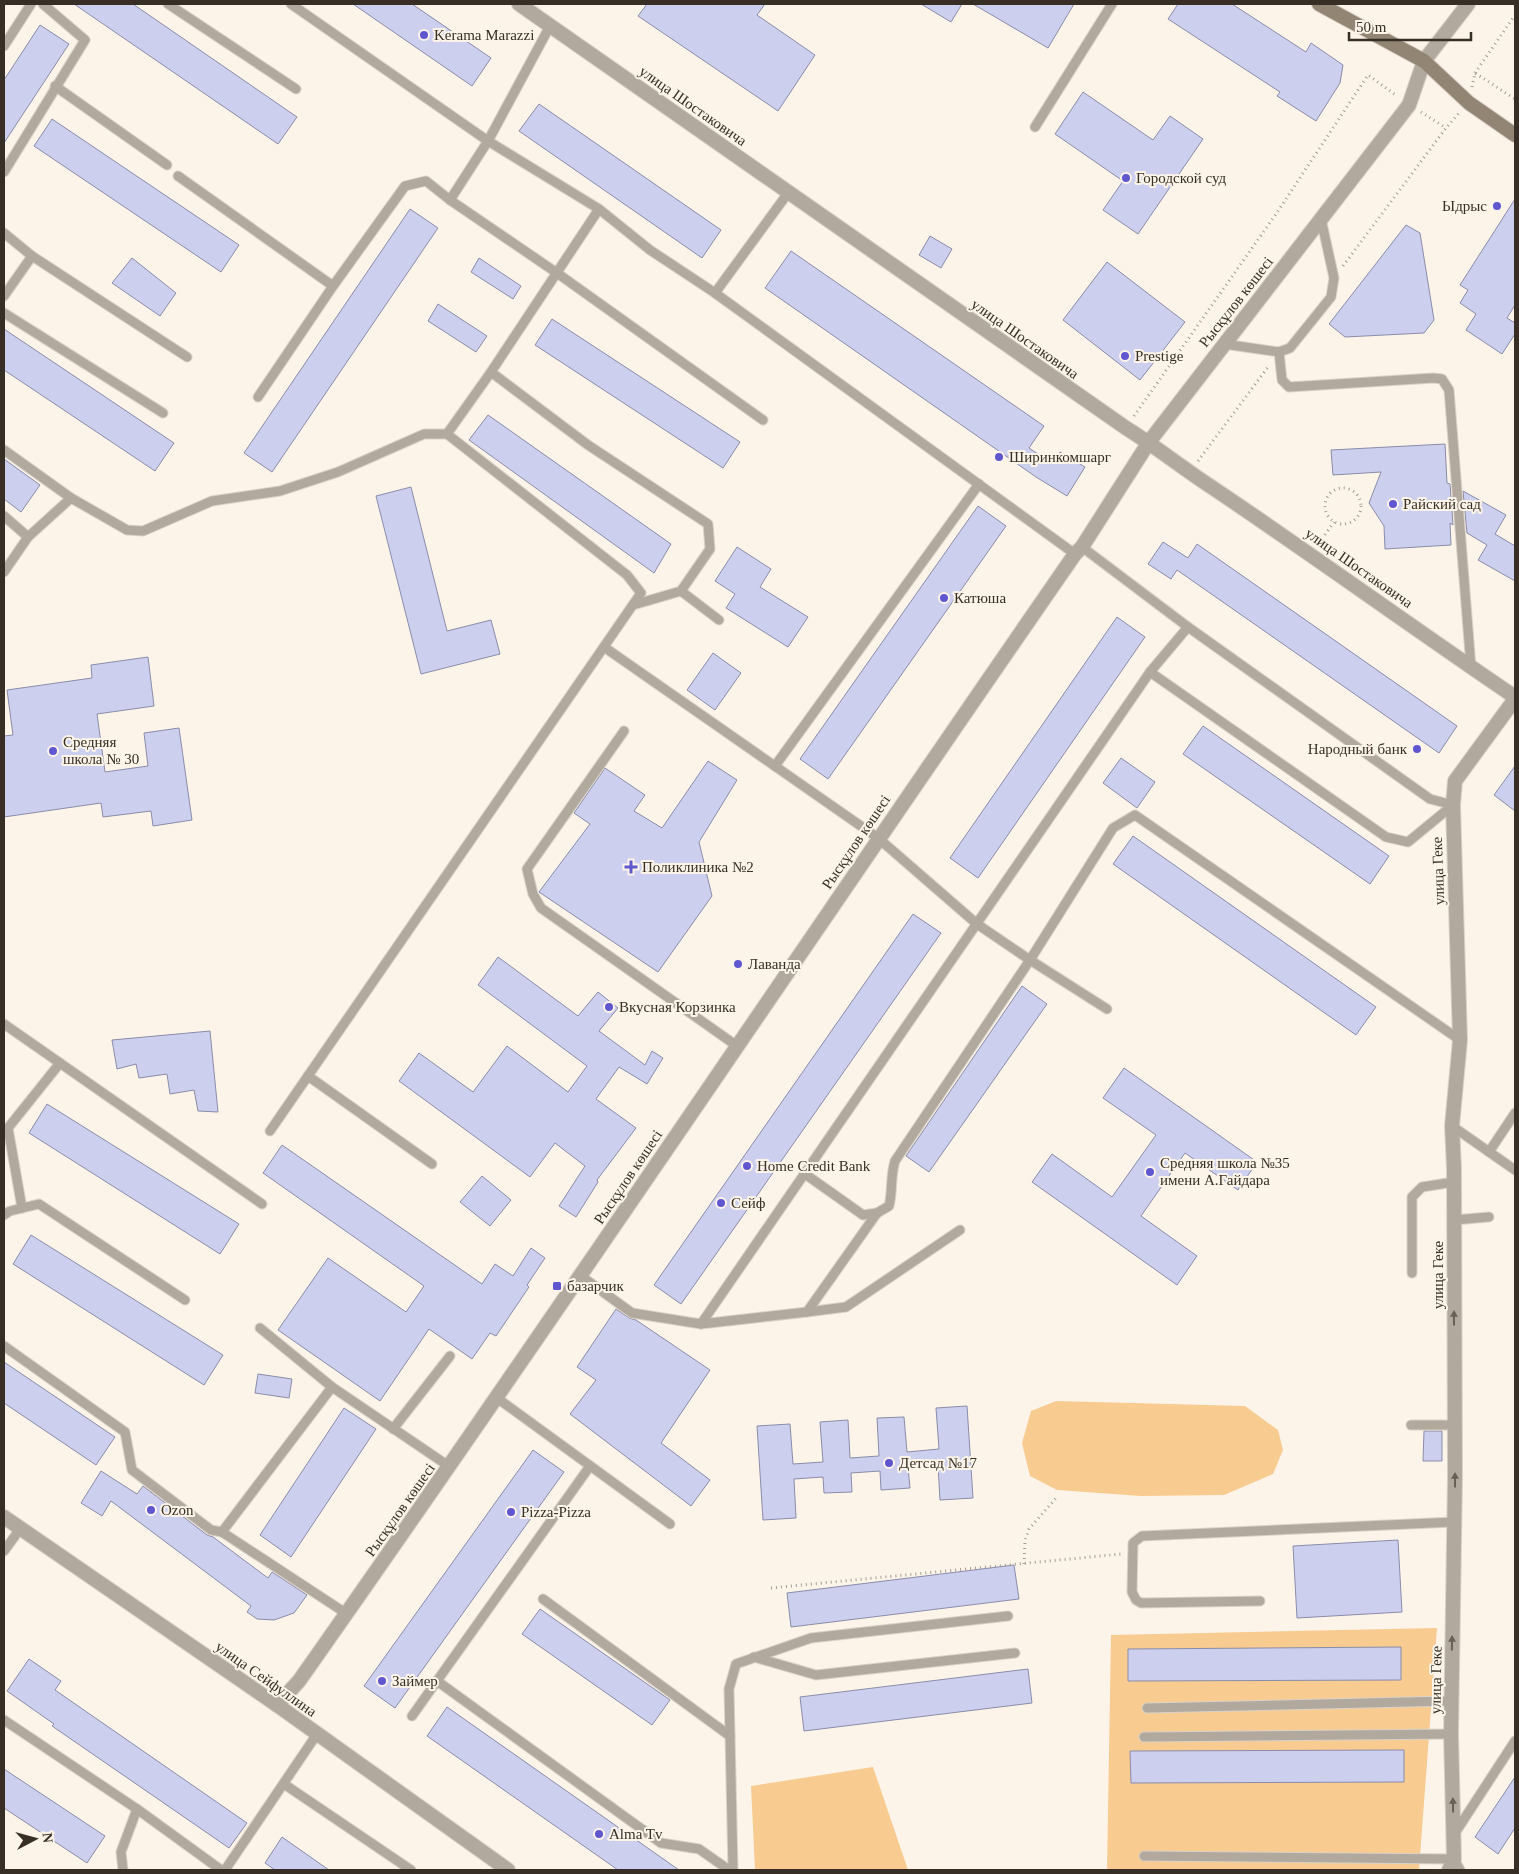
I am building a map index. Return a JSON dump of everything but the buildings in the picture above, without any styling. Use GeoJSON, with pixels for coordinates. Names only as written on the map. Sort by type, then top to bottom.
{"type":"FeatureCollection","features":[{"type":"Feature","properties":{"kind":"main road"},"geometry":{"type":"LineString","coordinates":[[1319,4],[1424,61],[1469,103],[1515,135]]}},
{"type":"Feature","properties":{"kind":"street","name":"улица Шостаковича"},"geometry":{"type":"LineString","coordinates":[[520,4],[788,193],[1126,428],[1149,442],[1189,473],[1311,554],[1515,698]]}},
{"type":"Feature","properties":{"kind":"street","name":"Рысқұлов көшесі"},"geometry":{"type":"LineString","coordinates":[[277,1705],[299,1681],[450,1467],[878,838],[1078,550],[1149,442],[1409,105],[1424,61],[1468,4]]}},
{"type":"Feature","properties":{"kind":"street","name":"улица Геке"},"geometry":{"type":"LineString","coordinates":[[1454,1866],[1451,1734],[1454,1522],[1454,1182],[1452,1126],[1460,1040],[1452,805],[1455,781],[1515,698]]}},
{"type":"Feature","properties":{"kind":"street","name":"улица Сейфуллина"},"geometry":{"type":"LineString","coordinates":[[4,1517],[277,1705],[508,1870]]}},
{"type":"Feature","properties":{"kind":"lane"},"geometry":{"type":"LineString","coordinates":[[4,46],[31,4]]}},
{"type":"Feature","properties":{"kind":"lane"},"geometry":{"type":"LineString","coordinates":[[4,172],[85,40],[43,4]]}},
{"type":"Feature","properties":{"kind":"lane"},"geometry":{"type":"LineString","coordinates":[[168,4],[296,89]]}},
{"type":"Feature","properties":{"kind":"lane"},"geometry":{"type":"LineString","coordinates":[[290,4],[488,140],[599,209],[650,250],[715,293],[980,484],[1078,550],[1430,799],[1452,805]]}},
{"type":"Feature","properties":{"kind":"lane"},"geometry":{"type":"LineString","coordinates":[[1035,127],[1112,4]]}},
{"type":"Feature","properties":{"kind":"lane"},"geometry":{"type":"LineString","coordinates":[[450,200],[488,140],[550,26]]}},
{"type":"Feature","properties":{"kind":"lane"},"geometry":{"type":"LineString","coordinates":[[56,86],[167,165]]}},
{"type":"Feature","properties":{"kind":"lane"},"geometry":{"type":"LineString","coordinates":[[178,176],[333,286]]}},
{"type":"Feature","properties":{"kind":"lane"},"geometry":{"type":"LineString","coordinates":[[258,397],[333,286],[405,186],[426,181],[450,200],[763,420]]}},
{"type":"Feature","properties":{"kind":"lane"},"geometry":{"type":"LineString","coordinates":[[715,293],[788,193]]}},
{"type":"Feature","properties":{"kind":"lane"},"geometry":{"type":"LineString","coordinates":[[447,434],[491,372],[599,209]]}},
{"type":"Feature","properties":{"kind":"lane"},"geometry":{"type":"LineString","coordinates":[[1224,344],[1279,352],[1290,348],[1332,297],[1334,278],[1321,219]]}},
{"type":"Feature","properties":{"kind":"lane"},"geometry":{"type":"LineString","coordinates":[[4,233],[32,256],[187,357]]}},
{"type":"Feature","properties":{"kind":"lane"},"geometry":{"type":"LineString","coordinates":[[4,296],[32,256]]}},
{"type":"Feature","properties":{"kind":"lane"},"geometry":{"type":"LineString","coordinates":[[4,313],[163,414]]}},
{"type":"Feature","properties":{"kind":"lane"},"geometry":{"type":"LineString","coordinates":[[1279,352],[1282,380],[1289,386],[1433,378],[1442,379],[1449,390],[1471,667]]}},
{"type":"Feature","properties":{"kind":"lane"},"geometry":{"type":"LineString","coordinates":[[491,372],[588,445],[708,524],[710,549],[681,591],[633,605]]}},
{"type":"Feature","properties":{"kind":"lane"},"geometry":{"type":"LineString","coordinates":[[4,450],[71,498],[127,530],[143,531],[212,501],[280,491],[338,472],[424,434],[447,434],[627,575],[641,593],[270,1131]]}},
{"type":"Feature","properties":{"kind":"lane"},"geometry":{"type":"LineString","coordinates":[[775,766],[980,484]]}},
{"type":"Feature","properties":{"kind":"lane"},"geometry":{"type":"LineString","coordinates":[[4,572],[28,538],[71,498]]}},
{"type":"Feature","properties":{"kind":"lane"},"geometry":{"type":"LineString","coordinates":[[4,516],[28,538]]}},
{"type":"Feature","properties":{"kind":"lane"},"geometry":{"type":"LineString","coordinates":[[681,591],[719,620]]}},
{"type":"Feature","properties":{"kind":"lane"},"geometry":{"type":"LineString","coordinates":[[701,1324],[1150,672],[1188,628]]}},
{"type":"Feature","properties":{"kind":"lane"},"geometry":{"type":"LineString","coordinates":[[604,647],[878,838],[977,924],[1107,1008]]}},
{"type":"Feature","properties":{"kind":"lane"},"geometry":{"type":"LineString","coordinates":[[1150,672],[1386,837],[1408,842],[1452,805]]}},
{"type":"Feature","properties":{"kind":"lane"},"geometry":{"type":"LineString","coordinates":[[624,731],[527,869],[533,894],[542,908],[737,1046]]}},
{"type":"Feature","properties":{"kind":"lane"},"geometry":{"type":"LineString","coordinates":[[805,1174],[863,1215],[877,1213],[889,1206],[892,1194],[891,1174],[895,1162],[1030,960],[1113,828],[1135,815],[1460,1040]]}},
{"type":"Feature","properties":{"kind":"lane"},"geometry":{"type":"LineString","coordinates":[[4,1024],[262,1204]]}},
{"type":"Feature","properties":{"kind":"lane"},"geometry":{"type":"LineString","coordinates":[[22,1208],[8,1128],[60,1063]]}},
{"type":"Feature","properties":{"kind":"lane"},"geometry":{"type":"LineString","coordinates":[[308,1076],[432,1164]]}},
{"type":"Feature","properties":{"kind":"lane"},"geometry":{"type":"LineString","coordinates":[[1488,1152],[1515,1113]]}},
{"type":"Feature","properties":{"kind":"lane"},"geometry":{"type":"LineString","coordinates":[[1452,1126],[1515,1170]]}},
{"type":"Feature","properties":{"kind":"lane"},"geometry":{"type":"LineString","coordinates":[[1412,1272],[1412,1197],[1422,1187],[1454,1182]]}},
{"type":"Feature","properties":{"kind":"lane"},"geometry":{"type":"LineString","coordinates":[[4,1215],[10,1211],[39,1204],[185,1300]]}},
{"type":"Feature","properties":{"kind":"lane"},"geometry":{"type":"LineString","coordinates":[[807,1312],[877,1213]]}},
{"type":"Feature","properties":{"kind":"lane"},"geometry":{"type":"LineString","coordinates":[[1454,1220],[1489,1217]]}},
{"type":"Feature","properties":{"kind":"lane"},"geometry":{"type":"LineString","coordinates":[[581,1276],[632,1313],[701,1324],[807,1312],[846,1307],[960,1230]]}},
{"type":"Feature","properties":{"kind":"lane"},"geometry":{"type":"LineString","coordinates":[[260,1328],[332,1387],[450,1467]]}},
{"type":"Feature","properties":{"kind":"lane"},"geometry":{"type":"LineString","coordinates":[[4,1346],[125,1432],[132,1470],[211,1530],[222,1532],[347,1614]]}},
{"type":"Feature","properties":{"kind":"lane"},"geometry":{"type":"LineString","coordinates":[[393,1428],[450,1356]]}},
{"type":"Feature","properties":{"kind":"lane"},"geometry":{"type":"LineString","coordinates":[[222,1532],[332,1387]]}},
{"type":"Feature","properties":{"kind":"lane"},"geometry":{"type":"LineString","coordinates":[[497,1398],[670,1524]]}},
{"type":"Feature","properties":{"kind":"lane"},"geometry":{"type":"LineString","coordinates":[[1411,1425],[1454,1425]]}},
{"type":"Feature","properties":{"kind":"lane"},"geometry":{"type":"LineString","coordinates":[[412,1716],[590,1466]]}},
{"type":"Feature","properties":{"kind":"lane"},"geometry":{"type":"LineString","coordinates":[[1260,1601],[1141,1603],[1136,1600],[1132,1592],[1133,1543],[1142,1536],[1454,1522]]}},
{"type":"Feature","properties":{"kind":"lane"},"geometry":{"type":"LineString","coordinates":[[4,1551],[19,1528]]}},
{"type":"Feature","properties":{"kind":"lane"},"geometry":{"type":"LineString","coordinates":[[543,1599],[730,1736]]}},
{"type":"Feature","properties":{"kind":"lane"},"geometry":{"type":"LineString","coordinates":[[731,1870],[729,1689],[736,1664],[811,1638],[1008,1616]]}},
{"type":"Feature","properties":{"kind":"lane"},"geometry":{"type":"LineString","coordinates":[[754,1657],[816,1674],[1015,1653]]}},
{"type":"Feature","properties":{"kind":"lane"},"geometry":{"type":"LineString","coordinates":[[437,1681],[661,1843],[699,1849],[731,1870]]}},
{"type":"Feature","properties":{"kind":"lane"},"geometry":{"type":"LineString","coordinates":[[1147,1708],[1452,1701]]}},
{"type":"Feature","properties":{"kind":"lane"},"geometry":{"type":"LineString","coordinates":[[4,1720],[137,1810],[221,1870]]}},
{"type":"Feature","properties":{"kind":"lane"},"geometry":{"type":"LineString","coordinates":[[225,1870],[317,1734]]}},
{"type":"Feature","properties":{"kind":"lane"},"geometry":{"type":"LineString","coordinates":[[1144,1737],[1451,1734]]}},
{"type":"Feature","properties":{"kind":"lane"},"geometry":{"type":"LineString","coordinates":[[1454,1834],[1515,1741]]}},
{"type":"Feature","properties":{"kind":"lane"},"geometry":{"type":"LineString","coordinates":[[284,1784],[411,1870]]}},
{"type":"Feature","properties":{"kind":"lane"},"geometry":{"type":"LineString","coordinates":[[123,1870],[121,1852],[137,1810]]}},
{"type":"Feature","properties":{"kind":"lane"},"geometry":{"type":"LineString","coordinates":[[1144,1856],[1454,1866]]}},
{"type":"Feature","properties":{"kind":"path"},"geometry":{"type":"LineString","coordinates":[[1391,203],[1446,128],[1469,103],[1475,73],[1515,14]]}},
{"type":"Feature","properties":{"kind":"path"},"geometry":{"type":"LineString","coordinates":[[1475,73],[1515,98]]}},
{"type":"Feature","properties":{"kind":"path"},"geometry":{"type":"LineString","coordinates":[[1126,428],[1276,214],[1368,75],[1409,105],[1446,128]]}},
{"type":"Feature","properties":{"kind":"path"},"geometry":{"type":"LineString","coordinates":[[1340,488],[1349,488],[1361,500],[1362,509],[1358,517],[1351,523],[1342,524],[1334,522],[1328,516],[1325,507],[1326,498],[1332,491],[1340,488]]}},
{"type":"Feature","properties":{"kind":"path"},"geometry":{"type":"LineString","coordinates":[[1311,554],[1334,522]]}},
{"type":"Feature","properties":{"kind":"path"},"geometry":{"type":"LineString","coordinates":[[1024,1564],[1029,1529],[1056,1498]]}},
{"type":"Feature","properties":{"kind":"path"},"geometry":{"type":"LineString","coordinates":[[771,1588],[1132,1553]]}},
{"type":"Feature","properties":{"kind":"shaded area"},"geometry":{"type":"Polygon","coordinates":[[[1056,1401],[1245,1406],[1278,1430],[1283,1450],[1273,1474],[1224,1495],[1141,1496],[1057,1490],[1030,1476],[1022,1443],[1031,1411],[1056,1401]]]}},
{"type":"Feature","properties":{"kind":"shaded area"},"geometry":{"type":"Polygon","coordinates":[[[1437,1628],[1419,1870],[1107,1870],[1111,1635],[1437,1628]]]}},
{"type":"Feature","properties":{"kind":"shaded area"},"geometry":{"type":"Polygon","coordinates":[[[873,1767],[908,1870],[755,1870],[751,1786],[873,1767]]]}},
{"type":"Feature","properties":{"kind":"place","name":"Kerama Marazzi"},"geometry":{"type":"Point","coordinates":[424,35]}},
{"type":"Feature","properties":{"kind":"place","name":"Городской суд"},"geometry":{"type":"Point","coordinates":[1126,178]}},
{"type":"Feature","properties":{"kind":"place","name":"Ыдрыс"},"geometry":{"type":"Point","coordinates":[1497,206]}},
{"type":"Feature","properties":{"kind":"place","name":"Prestige"},"geometry":{"type":"Point","coordinates":[1125,356]}},
{"type":"Feature","properties":{"kind":"place","name":"Ширинкомшарг"},"geometry":{"type":"Point","coordinates":[999,457]}},
{"type":"Feature","properties":{"kind":"place","name":"Райский сад"},"geometry":{"type":"Point","coordinates":[1393,504]}},
{"type":"Feature","properties":{"kind":"place","name":"Катюша"},"geometry":{"type":"Point","coordinates":[944,598]}},
{"type":"Feature","properties":{"kind":"place","name":"Народный банк"},"geometry":{"type":"Point","coordinates":[1417,749]}},
{"type":"Feature","properties":{"kind":"place","name":"Средняя школа № 30"},"geometry":{"type":"Point","coordinates":[53,751]}},
{"type":"Feature","properties":{"kind":"place","name":"Поликлиника №2"},"geometry":{"type":"Point","coordinates":[631,867]}},
{"type":"Feature","properties":{"kind":"place","name":"Лаванда"},"geometry":{"type":"Point","coordinates":[738,964]}},
{"type":"Feature","properties":{"kind":"place","name":"Вкусная Корзинка"},"geometry":{"type":"Point","coordinates":[609,1007]}},
{"type":"Feature","properties":{"kind":"place","name":"Home Credit Bank"},"geometry":{"type":"Point","coordinates":[747,1166]}},
{"type":"Feature","properties":{"kind":"place","name":"Средняя школа №35 имени А.Гайдара"},"geometry":{"type":"Point","coordinates":[1150,1172]}},
{"type":"Feature","properties":{"kind":"place","name":"Сейф"},"geometry":{"type":"Point","coordinates":[721,1203]}},
{"type":"Feature","properties":{"kind":"place","name":"базарчик"},"geometry":{"type":"Point","coordinates":[557,1286]}},
{"type":"Feature","properties":{"kind":"place","name":"Детсад №17"},"geometry":{"type":"Point","coordinates":[889,1463]}},
{"type":"Feature","properties":{"kind":"place","name":"Ozon"},"geometry":{"type":"Point","coordinates":[151,1510]}},
{"type":"Feature","properties":{"kind":"place","name":"Pizza-Pizza"},"geometry":{"type":"Point","coordinates":[511,1512]}},
{"type":"Feature","properties":{"kind":"place","name":"Займер"},"geometry":{"type":"Point","coordinates":[382,1681]}},
{"type":"Feature","properties":{"kind":"place","name":"Alma Tv"},"geometry":{"type":"Point","coordinates":[599,1834]}}]}
